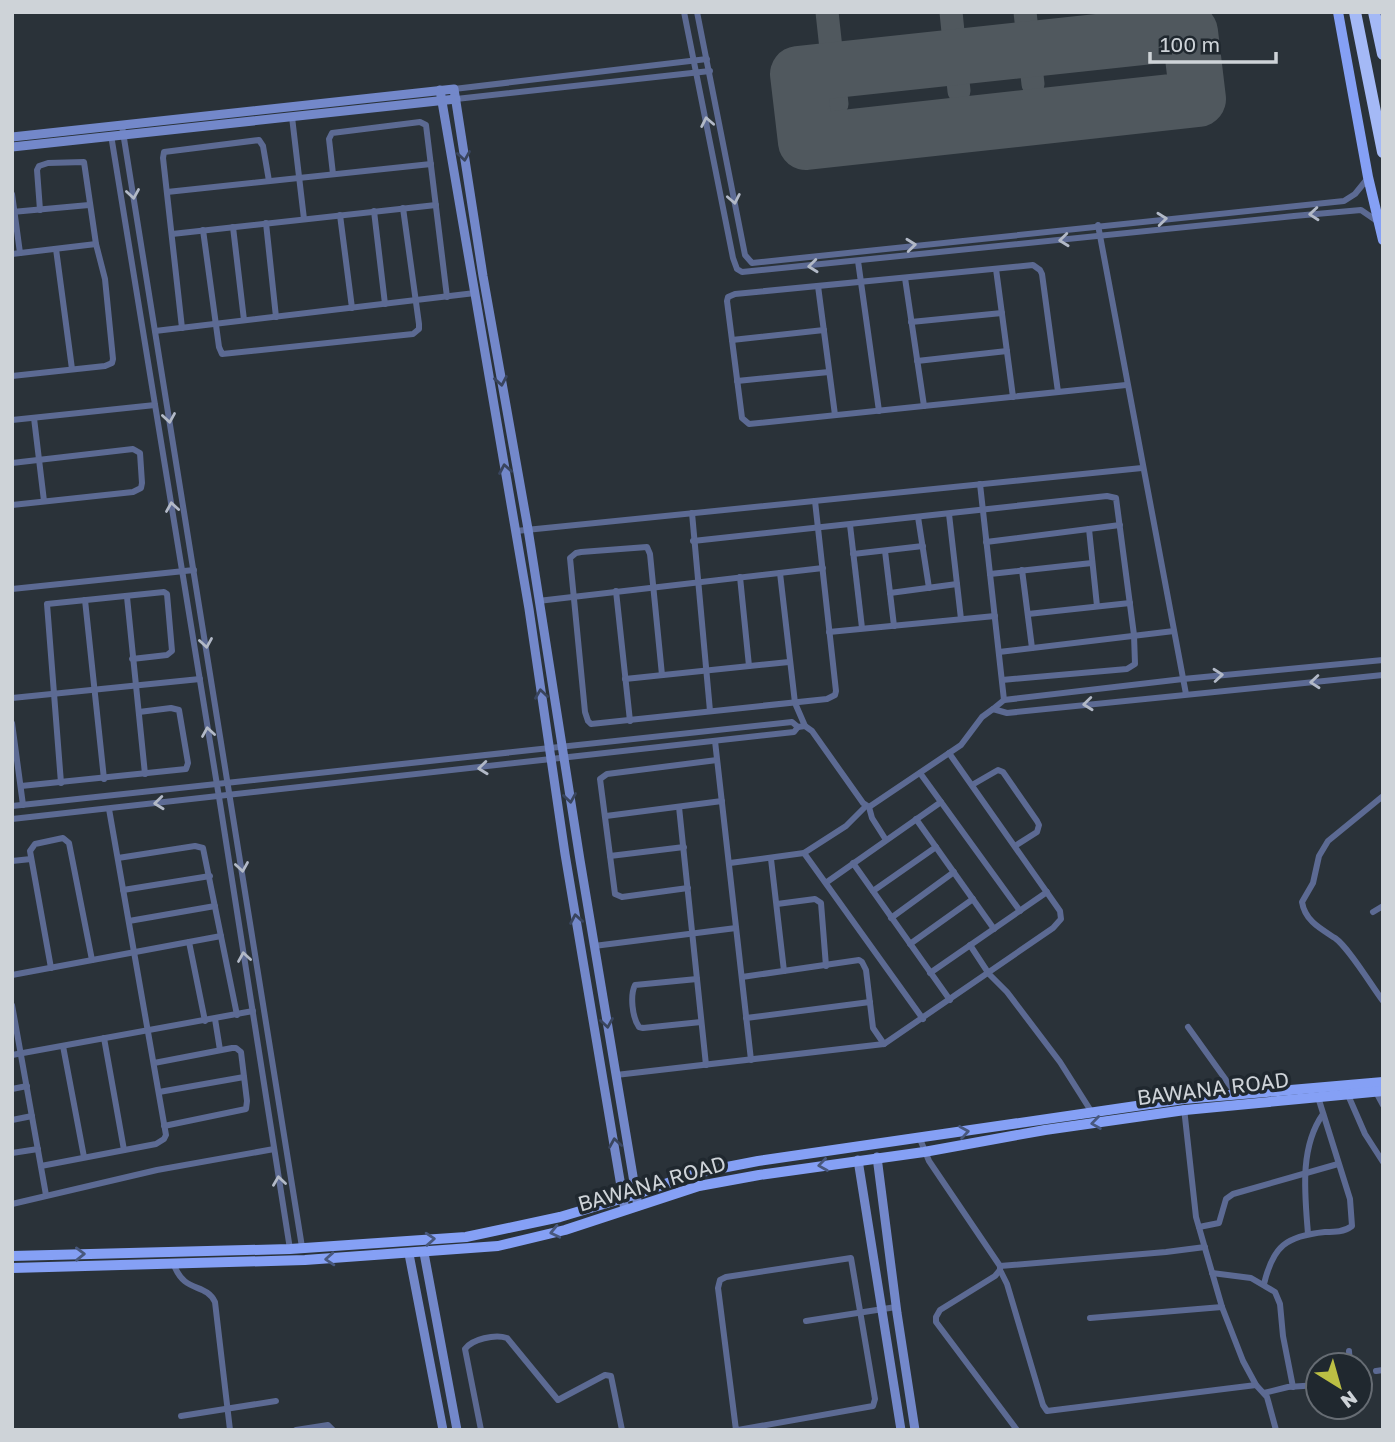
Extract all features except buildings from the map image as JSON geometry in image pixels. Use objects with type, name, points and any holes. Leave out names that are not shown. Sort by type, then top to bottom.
[{"type":"highway","points":[[1355,12],[1383,152]]},
{"type":"highway","points":[[1374,12],[1383,54]]},
{"type":"main road","points":[[1338,12],[1368,177],[1383,240]]},
{"type":"main road","name":"BAWANA ROAD","points":[[12,1256],[290,1249],[478,1235],[705,1185],[924,1152],[1236,1094],[1383,1082]]},
{"type":"main road","name":"BAWANA ROAD","points":[[638,1200],[707,1170],[1091,1111],[1379,1092]]},
{"type":"main road","name":"BAWANA ROAD","points":[[12,1268],[305,1260],[502,1245],[565,1230],[624,1204]]},
{"type":"street","points":[[684,12],[737,269],[748,273],[1361,210],[1379,222]]},
{"type":"street","points":[[697,12],[745,255],[752,263],[1344,201],[1355,194],[1368,177]]},
{"type":"street","points":[[12,147],[123,130],[707,59]]},
{"type":"street","points":[[123,130],[292,117],[710,71]]},
{"type":"street","points":[[454,89],[483,276],[528,529],[615,1075],[638,1200]]},
{"type":"street","points":[[440,90],[516,531],[624,1204]]},
{"type":"street","points":[[292,117],[304,219]]},
{"type":"street","points":[[333,174],[329,139],[332,133],[421,122],[426,125],[447,297]]},
{"type":"street","points":[[123,130],[302,1247]]},
{"type":"street","points":[[12,137],[110,132]]},
{"type":"street","points":[[110,132],[290,1249]]},
{"type":"street","points":[[182,328],[164,152],[259,140],[263,146],[269,181]]},
{"type":"street","points":[[12,376],[109,365],[113,359],[105,279],[89,205],[84,162],[43,163],[37,170],[40,210]]},
{"type":"street","points":[[167,192],[430,164]]},
{"type":"street","points":[[12,194],[16,253],[96,244]]},
{"type":"street","points":[[13,212],[89,205]]},
{"type":"street","points":[[172,234],[436,205]]},
{"type":"street","points":[[204,230],[220,351],[225,354],[413,334],[419,329],[403,208]]},
{"type":"street","points":[[374,211],[385,304]]},
{"type":"street","points":[[340,215],[352,308]]},
{"type":"street","points":[[266,223],[276,317]]},
{"type":"street","points":[[1097,225],[1186,694]]},
{"type":"street","points":[[233,227],[244,320]]},
{"type":"street","points":[[56,249],[72,369]]},
{"type":"street","points":[[858,261],[879,411]]},
{"type":"street","points":[[1058,392],[1040,270],[1033,265],[731,295],[727,301],[742,418],[746,423],[879,411],[1126,385]]},
{"type":"street","points":[[996,269],[1013,397]]},
{"type":"street","points":[[905,278],[924,406]]},
{"type":"street","points":[[818,286],[835,415]]},
{"type":"street","points":[[155,331],[475,293]]},
{"type":"street","points":[[911,322],[1002,313]]},
{"type":"street","points":[[732,340],[824,330]]},
{"type":"street","points":[[917,361],[1007,351]]},
{"type":"street","points":[[737,381],[829,372]]},
{"type":"street","points":[[12,420],[155,404]]},
{"type":"street","points":[[34,418],[44,501]]},
{"type":"street","points":[[12,463],[133,449],[137,450],[141,457],[142,483],[138,491],[12,505]]},
{"type":"street","points":[[516,531],[1142,468]]},
{"type":"street","points":[[980,484],[1004,700]]},
{"type":"street","points":[[693,541],[1113,496],[1117,502],[1134,635],[1136,660],[1132,667],[1002,680]]},
{"type":"street","points":[[662,675],[654,587],[647,547],[581,552],[570,558],[588,722],[596,725],[827,699],[835,695],[815,501]]},
{"type":"street","points":[[692,513],[710,711]]},
{"type":"street","points":[[949,514],[961,620]]},
{"type":"street","points":[[918,517],[929,588]]},
{"type":"street","points":[[850,525],[862,628]]},
{"type":"street","points":[[986,542],[1120,525]]},
{"type":"street","points":[[1089,529],[1097,606]]},
{"type":"street","points":[[853,554],[923,546]]},
{"type":"street","points":[[885,551],[894,626]]},
{"type":"street","points":[[990,574],[1092,563]]},
{"type":"street","points":[[538,601],[823,568]]},
{"type":"street","points":[[12,589],[194,570]]},
{"type":"street","points":[[1021,570],[1032,648]]},
{"type":"street","points":[[780,573],[789,662],[795,703],[802,727]]},
{"type":"street","points":[[740,577],[749,666]]},
{"type":"street","points":[[890,593],[957,584]]},
{"type":"street","points":[[616,591],[631,720]]},
{"type":"street","points":[[61,783],[47,604],[164,592],[167,594],[173,647],[167,655],[132,659]]},
{"type":"street","points":[[127,597],[145,774]]},
{"type":"street","points":[[85,600],[104,779]]},
{"type":"street","points":[[1027,614],[1130,603]]},
{"type":"street","points":[[829,632],[995,616]]},
{"type":"street","points":[[999,652],[1174,631]]},
{"type":"street","points":[[730,863],[804,853],[846,826],[867,807],[949,753],[967,739],[982,717],[1004,700],[1383,660]]},
{"type":"street","points":[[625,679],[789,662]]},
{"type":"street","points":[[993,709],[1010,712],[1383,675]]},
{"type":"street","points":[[12,698],[200,679]]},
{"type":"street","points":[[21,786],[186,769],[188,763],[179,710],[171,708],[138,712]]},
{"type":"street","points":[[12,806],[792,722],[812,731],[867,807],[886,840]]},
{"type":"street","points":[[12,723],[15,769],[21,786],[23,805]]},
{"type":"street","points":[[12,819],[564,759],[794,732],[802,727]]},
{"type":"street","points":[[715,741],[751,1060]]},
{"type":"street","points":[[615,1075],[884,1044],[1057,925],[1062,915],[949,753]]},
{"type":"street","points":[[688,888],[618,897],[613,890],[600,779],[607,774],[717,760]]},
{"type":"street","points":[[972,785],[991,772],[1003,772],[1037,821],[1039,829],[1015,846]]},
{"type":"street","points":[[920,773],[1020,911]]},
{"type":"street","points":[[1383,796],[1328,841],[1319,856],[1313,883],[1302,902],[1304,911],[1320,930],[1340,943],[1383,1001]]},
{"type":"street","points":[[606,817],[722,801]]},
{"type":"street","points":[[827,882],[941,802]]},
{"type":"street","points":[[679,807],[706,1065]]},
{"type":"street","points":[[41,1166],[161,1142],[166,1135],[109,809]]},
{"type":"street","points":[[916,819],[994,929]]},
{"type":"street","points":[[51,968],[30,851],[35,844],[64,838],[67,840],[92,960]]},
{"type":"street","points":[[118,858],[200,846],[205,852],[237,1015]]},
{"type":"street","points":[[610,856],[684,847]]},
{"type":"street","points":[[873,891],[936,847]]},
{"type":"street","points":[[804,853],[923,1019]]},
{"type":"street","points":[[12,861],[31,859]]},
{"type":"street","points":[[771,859],[784,971]]},
{"type":"street","points":[[853,863],[950,1000]]},
{"type":"street","points":[[891,918],[954,872]]},
{"type":"street","points":[[123,890],[210,876]]},
{"type":"street","points":[[930,973],[1047,892]]},
{"type":"street","points":[[776,904],[815,899],[821,903],[826,965]]},
{"type":"street","points":[[910,944],[973,899]]},
{"type":"street","points":[[129,921],[215,906]]},
{"type":"street","points":[[1373,912],[1383,906]]},
{"type":"street","points":[[594,946],[736,928]]},
{"type":"street","points":[[12,975],[221,936]]},
{"type":"street","points":[[189,942],[205,1021]]},
{"type":"street","points":[[970,945],[989,974],[1007,992],[1054,1054],[1091,1111]]},
{"type":"street","points":[[742,977],[862,962],[866,970],[873,1028],[884,1044]]},
{"type":"street","points":[[696,979],[635,985],[632,992],[635,1020],[639,1027],[643,1028],[701,1022]]},
{"type":"street","points":[[746,1018],[870,1002]]},
{"type":"street","points":[[12,1006],[46,1195]]},
{"type":"street","points":[[12,1055],[253,1011]]},
{"type":"street","points":[[215,1019],[220,1050]]},
{"type":"street","points":[[1188,1027],[1236,1094]]},
{"type":"street","points":[[104,1038],[124,1150]]},
{"type":"street","points":[[63,1046],[84,1157]]},
{"type":"street","points":[[154,1063],[236,1048],[239,1049],[244,1077],[247,1105],[242,1111],[164,1126]]},
{"type":"street","points":[[159,1093],[244,1077]]},
{"type":"street","points":[[12,1088],[27,1086]]},
{"type":"street","points":[[1379,1092],[1383,1105]]},
{"type":"street","points":[[1348,1094],[1365,1134],[1383,1162]]},
{"type":"street","points":[[1264,1284],[1269,1264],[1282,1245],[1291,1239],[1308,1234],[1343,1231],[1352,1226],[1350,1199],[1318,1097]]},
{"type":"street","points":[[1184,1105],[1195,1210],[1212,1273],[1241,1355],[1256,1385],[1264,1393],[1276,1430]]},
{"type":"street","points":[[1308,1234],[1304,1174],[1316,1125],[1322,1114]]},
{"type":"street","points":[[12,1120],[32,1116]]},
{"type":"street","points":[[920,1139],[924,1152],[1000,1268],[1047,1411],[1256,1385]]},
{"type":"street","points":[[12,1153],[38,1149]]},
{"type":"street","points":[[12,1205],[157,1170],[274,1149]]},
{"type":"street","points":[[877,1157],[915,1430]]},
{"type":"street","points":[[858,1160],[901,1430]]},
{"type":"street","points":[[1199,1227],[1219,1223],[1228,1196],[1338,1164]]},
{"type":"street","points":[[1000,1268],[1205,1247]]},
{"type":"street","points":[[424,1253],[457,1430]]},
{"type":"street","points":[[409,1254],[443,1430]]},
{"type":"street","points":[[848,1258],[852,1261],[875,1399],[873,1406],[737,1430],[718,1288],[720,1280],[848,1258]]},
{"type":"street","points":[[174,1265],[180,1278],[208,1293],[215,1302],[230,1430]]},
{"type":"street","points":[[1000,1268],[995,1276],[940,1310],[936,1317],[940,1329],[1017,1430]]},
{"type":"street","points":[[1212,1273],[1251,1278],[1275,1292],[1279,1299],[1293,1387]]},
{"type":"street","points":[[806,1321],[896,1307]]},
{"type":"street","points":[[1090,1318],[1222,1307]]},
{"type":"street","points":[[481,1430],[465,1349],[470,1343],[502,1336],[558,1400],[605,1375],[611,1376],[622,1430]]},
{"type":"street","points":[[1264,1393],[1304,1386]]},
{"type":"street","points":[[181,1416],[276,1401]]},
{"type":"street","points":[[298,1430],[328,1425],[334,1430]]},
{"type":"taxiway","points":[[827,12],[837,104]]},
{"type":"taxiway","points":[[951,12],[959,91]]},
{"type":"taxiway","points":[[1025,12],[1033,84]]},
{"type":"runway","points":[[1190,32],[1198,99],[806,142],[798,74],[1190,32]]}]
